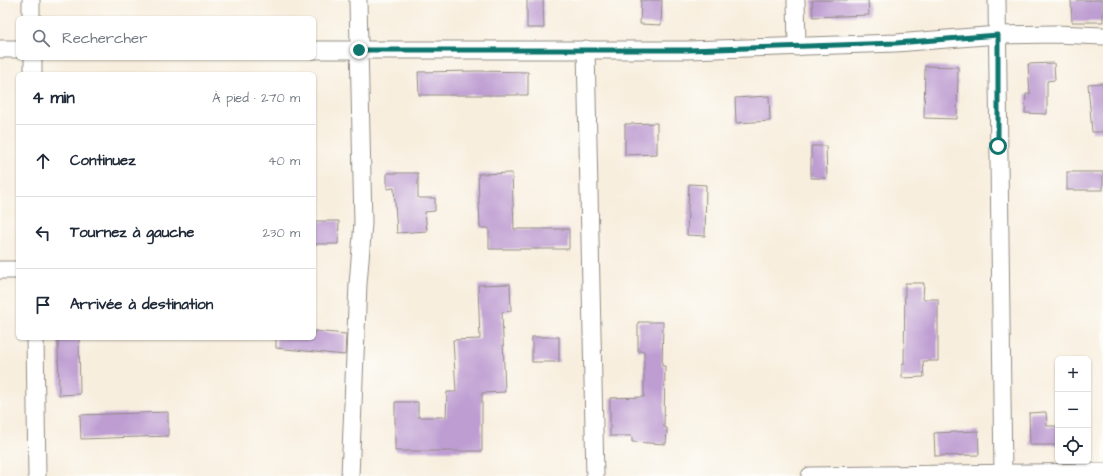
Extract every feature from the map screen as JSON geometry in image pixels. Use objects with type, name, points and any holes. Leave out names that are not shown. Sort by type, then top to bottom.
[{"type":"street","points":[[31,0],[32,16]]},
{"type":"street","points":[[350,476],[358,284],[363,223],[358,0]]},
{"type":"street","points":[[796,0],[797,47]]},
{"type":"street","points":[[997,0],[1003,474]]},
{"type":"street","points":[[316,50],[586,48],[688,50],[896,43],[998,35],[1055,34],[1103,36]]},
{"type":"street","points":[[586,48],[595,476]]},
{"type":"street","points":[[0,49],[16,49]]},
{"type":"street","points":[[33,60],[33,72]]},
{"type":"street","points":[[0,270],[16,270]]},
{"type":"street","points":[[35,340],[37,476]]},
{"type":"street","points":[[810,476],[1103,472]]},
{"type":"building","points":[[527,0],[543,0],[544,28],[527,28]]},
{"type":"building","points":[[641,0],[662,0],[661,25],[640,24]]},
{"type":"building","points":[[812,0],[868,0],[869,15],[813,17]]},
{"type":"building","points":[[1071,0],[1103,0],[1103,22],[1072,22]]},
{"type":"building","points":[[1054,63],[1055,80],[1047,81],[1047,114],[1025,113],[1026,94],[1030,94],[1028,64]]},
{"type":"building","points":[[925,66],[958,67],[957,119],[924,118]]},
{"type":"building","points":[[418,72],[528,72],[528,95],[419,95]]},
{"type":"building","points":[[1103,83],[1103,132],[1092,132],[1088,84]]},
{"type":"building","points":[[769,96],[770,121],[736,123],[735,98]]},
{"type":"building","points":[[657,123],[657,154],[625,155],[625,124]]},
{"type":"building","points":[[811,146],[826,146],[827,178],[811,178]]},
{"type":"building","points":[[1067,172],[1103,172],[1103,190],[1067,190]]},
{"type":"building","points":[[387,173],[418,173],[418,198],[435,198],[435,211],[425,212],[427,231],[397,233],[394,188],[387,189]]},
{"type":"building","points":[[512,173],[514,229],[569,229],[569,249],[489,249],[489,228],[480,228],[478,174]]},
{"type":"building","points":[[689,184],[706,185],[705,236],[687,235]]},
{"type":"building","points":[[316,221],[339,221],[338,244],[316,244]]},
{"type":"building","points":[[905,283],[924,283],[923,299],[938,299],[938,361],[923,361],[924,377],[902,378],[902,364],[904,364]]},
{"type":"building","points":[[510,284],[511,311],[502,312],[505,392],[482,393],[482,451],[395,451],[395,402],[418,402],[418,417],[446,417],[447,392],[456,392],[453,340],[480,339],[478,285]]},
{"type":"building","points":[[638,322],[663,322],[662,366],[665,366],[664,427],[667,428],[666,444],[632,442],[632,436],[610,436],[610,398],[644,397],[644,351],[638,351]]},
{"type":"building","points":[[316,331],[346,334],[345,355],[276,348],[276,340],[316,340]]},
{"type":"building","points":[[532,337],[559,337],[559,362],[532,362]]},
{"type":"building","points":[[58,340],[79,340],[80,394],[59,395]]},
{"type":"building","points":[[168,412],[168,436],[81,439],[80,415]]},
{"type":"building","points":[[1046,412],[1047,426],[1055,426],[1055,445],[1030,445],[1029,413]]},
{"type":"building","points":[[978,431],[979,455],[935,456],[934,433]]},
{"type":"route","points":[[359,50],[586,48],[688,50],[896,43],[998,35],[998,146]]}]
